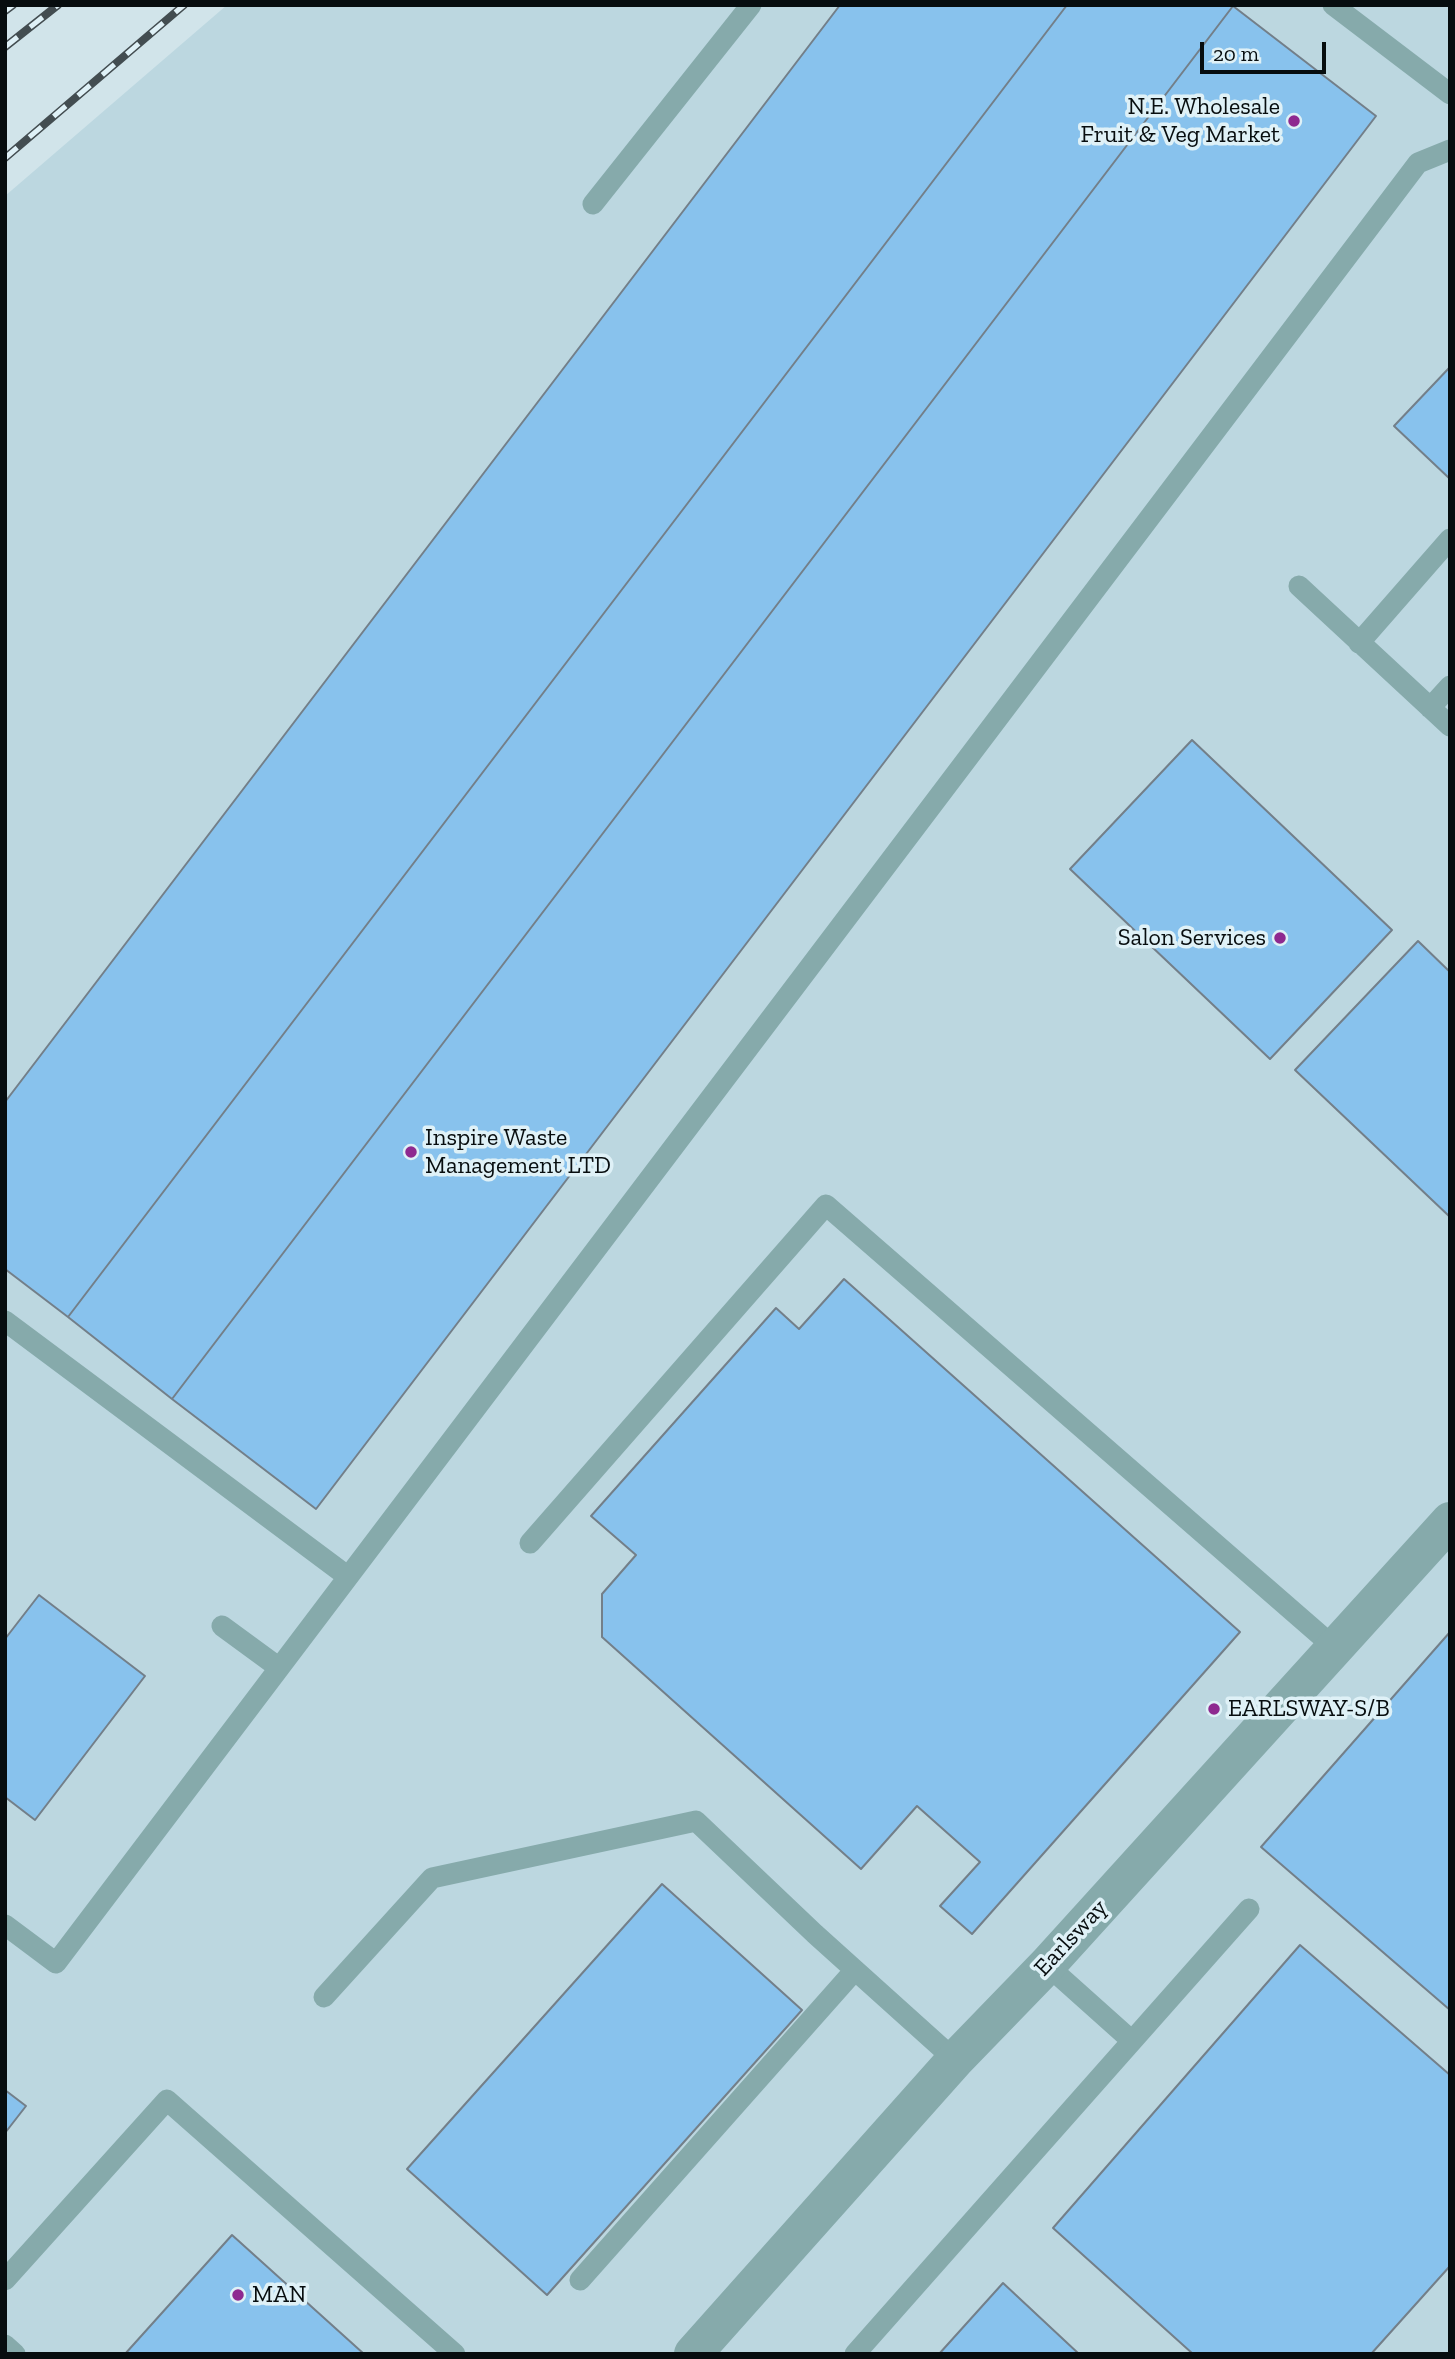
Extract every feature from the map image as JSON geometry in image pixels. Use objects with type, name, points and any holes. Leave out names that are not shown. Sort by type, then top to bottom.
[{"type":"street","name":"Earlsway","points":[[701,2351],[955,2060],[1047,1965],[1450,1521]]},
{"type":"lane","points":[[593,204],[751,5]]},
{"type":"lane","points":[[1333,5],[1450,93]]},
{"type":"lane","points":[[5,1925],[55,1963],[1418,163],[1450,150]]},
{"type":"lane","points":[[1359,643],[1450,539]]},
{"type":"lane","points":[[1299,586],[1450,726]]},
{"type":"lane","points":[[1430,708],[1450,686]]},
{"type":"lane","points":[[530,1543],[826,1205],[1335,1648]]},
{"type":"lane","points":[[5,1321],[347,1576]]},
{"type":"lane","points":[[222,1626],[278,1667]]},
{"type":"lane","points":[[324,1997],[432,1878],[696,1821],[955,2060]]},
{"type":"lane","points":[[855,2354],[1249,1909]]},
{"type":"lane","points":[[1047,1965],[1132,2040]]},
{"type":"lane","points":[[580,2280],[855,1970]]},
{"type":"lane","points":[[5,2280],[167,2100],[455,2354]]},
{"type":"lane","points":[[5,2345],[15,2354]]},
{"type":"shaded area","points":[[227,5],[1450,5],[1450,2354],[5,2354],[5,196]]},
{"type":"building","points":[[840,5],[1067,5],[68,1317],[5,1269],[5,1102]]},
{"type":"building","points":[[1067,5],[1233,6],[172,1399],[68,1317]]},
{"type":"building","points":[[1233,6],[1376,116],[316,1509],[172,1399]]},
{"type":"building","points":[[1450,367],[1450,479],[1394,426]]},
{"type":"building","points":[[1192,740],[1392,930],[1270,1059],[1070,869]]},
{"type":"building","points":[[1418,941],[1450,972],[1450,1217],[1295,1070]]},
{"type":"building","points":[[844,1279],[1240,1632],[972,1934],[940,1906],[980,1862],[917,1806],[861,1869],[602,1637],[602,1594],[636,1555],[591,1516],[776,1308],[799,1329]]},
{"type":"building","points":[[39,1595],[145,1676],[35,1820],[5,1797],[5,1639]]},
{"type":"building","points":[[1450,1632],[1450,2010],[1261,1847]]},
{"type":"building","points":[[662,1884],[802,2010],[547,2295],[407,2169]]},
{"type":"building","points":[[1300,1945],[1450,2075],[1450,2266],[1371,2354],[1193,2354],[1053,2228]]},
{"type":"building","points":[[5,2090],[26,2106],[5,2133]]},
{"type":"building","name":"MAN","points":[[232,2235],[364,2354],[125,2354]]},
{"type":"building","points":[[1003,2283],[1079,2354],[939,2354]]},
{"type":"railway","points":[[5,11],[13,5]]},
{"type":"railway","points":[[5,47],[58,5]]},
{"type":"railway","points":[[5,158],[184,5]]},
{"type":"place","name":"N.E. Wholesale Fruit & Veg Market","points":[[1294,121]]},
{"type":"place","name":"Salon Services","points":[[1280,938]]},
{"type":"place","name":"Inspire Waste Management LTD","points":[[411,1152]]},
{"type":"place","name":"EARLSWAY-S/B","points":[[1214,1709]]},
{"type":"place","name":"MAN","points":[[238,2295]]}]
